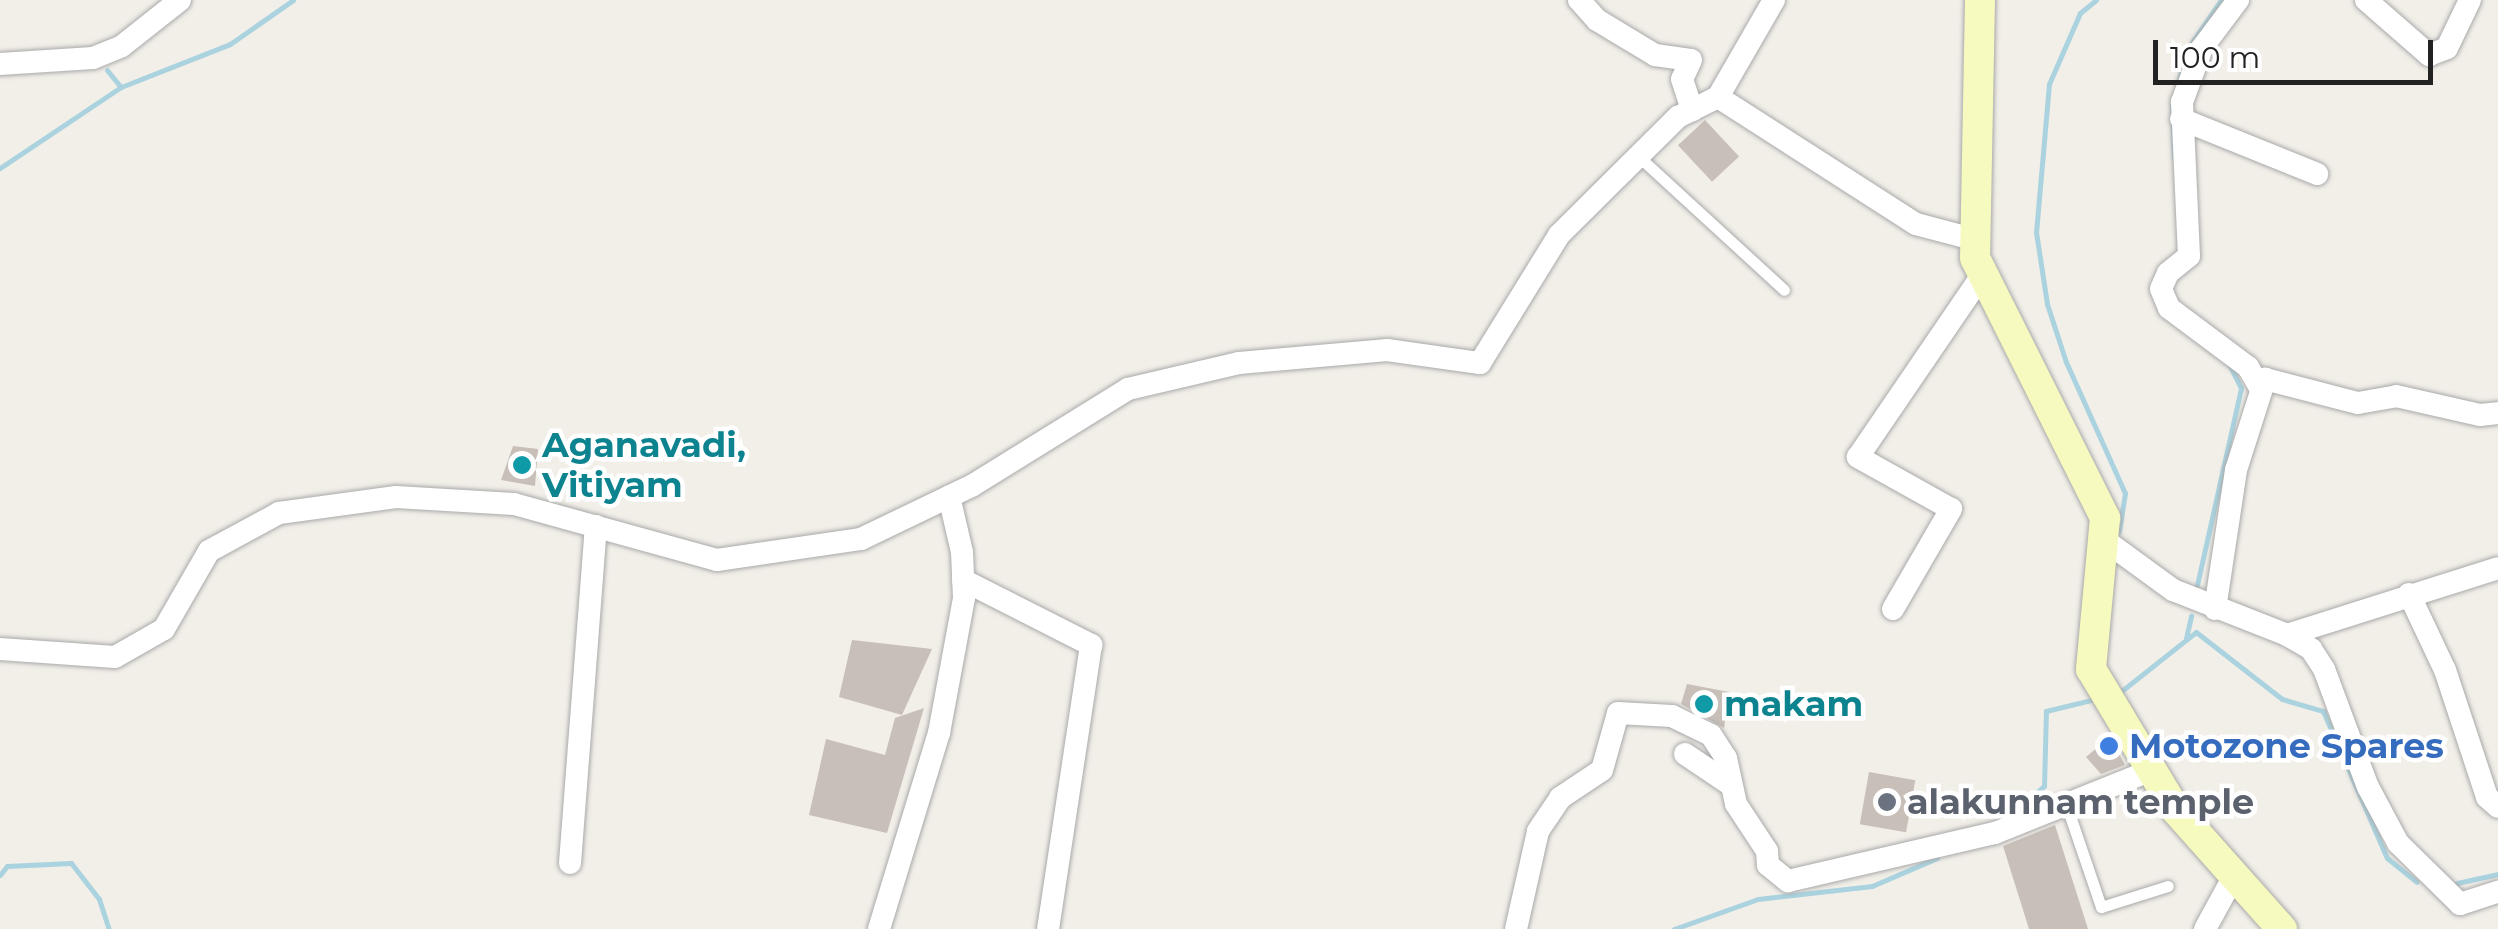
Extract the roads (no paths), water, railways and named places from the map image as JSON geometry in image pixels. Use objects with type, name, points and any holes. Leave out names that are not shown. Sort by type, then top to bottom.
[{"type":"main road","points":[[1980,0],[1976,240],[1983,274],[2105,518],[2091,669],[2143,774],[2282,929]]},
{"type":"street","points":[[0,64],[93,58],[122,46],[180,0]]},
{"type":"street","points":[[1579,0],[1597,20],[1655,55],[1691,60],[1682,80],[1692,110]]},
{"type":"street","points":[[0,648],[115,658],[164,629],[209,552],[280,513],[396,497],[514,504],[717,560],[862,539],[949,496],[1128,388],[1239,363],[1387,350],[1480,364],[1559,235],[1638,156],[1692,110],[1718,97],[1774,0]]},
{"type":"street","points":[[2238,0],[2202,48],[2180,119],[2189,256],[2168,273],[2161,289],[2169,308],[2248,366],[2260,388]]},
{"type":"street","points":[[2366,0],[2429,54],[2447,48],[2470,0]]},
{"type":"street","points":[[1718,97],[1916,224],[1976,240]]},
{"type":"street","points":[[2180,119],[2317,174]]},
{"type":"street","points":[[1893,609],[1951,509],[1858,457],[1983,274]]},
{"type":"street","points":[[2214,609],[2236,470],[2265,379],[2358,403],[2396,396],[2480,415],[2498,413]]},
{"type":"street","points":[[879,929],[934,750],[963,589],[949,496]]},
{"type":"street","points":[[570,862],[596,526]]},
{"type":"street","points":[[2103,538],[2173,590],[2287,635],[2311,649],[2324,669],[2368,787],[2398,844],[2460,904],[2498,892]]},
{"type":"street","points":[[2287,635],[2498,568]]},
{"type":"street","points":[[963,589],[1091,645],[1048,929]]},
{"type":"street","points":[[2409,594],[2445,670],[2487,797],[2498,807]]},
{"type":"street","points":[[1516,929],[1538,831],[1560,798],[1602,770],[1618,713],[1672,716],[1710,735],[1726,758],[1728,783],[1767,851],[1768,866],[1788,881],[1856,870],[1994,831],[2143,774]]},
{"type":"street","points":[[1685,754],[1728,783]]},
{"type":"street","points":[[2205,929],[2234,876]]},
{"type":"lane","points":[[1638,156],[1784,290]]},
{"type":"lane","points":[[2066,804],[2101,907],[2168,886]]},
{"type":"waterway","points":[[0,168],[121,87],[230,44],[293,0]]},
{"type":"waterway","points":[[2096,0],[2080,13],[2049,84],[2036,232],[2047,304],[2066,362],[2125,493],[2119,532]]},
{"type":"waterway","points":[[2179,80],[2186,51],[2221,0]]},
{"type":"waterway","points":[[107,70],[121,87]]},
{"type":"waterway","points":[[2172,105],[2174,158]]},
{"type":"waterway","points":[[2197,585],[2241,388],[2230,366]]},
{"type":"waterway","points":[[2186,638],[2191,616]]},
{"type":"waterway","points":[[2119,693],[2196,632],[2282,699],[2323,711],[2387,858],[2417,882]]},
{"type":"waterway","points":[[2007,818],[2044,786],[2046,711],[2091,700]]},
{"type":"waterway","points":[[1674,929],[1758,899],[1872,886],[1937,858]]},
{"type":"waterway","points":[[0,875],[7,866],[71,863],[99,899],[109,929]]},
{"type":"waterway","points":[[2457,883],[2498,874]]},
{"type":"place","name":"Aganavadi, Vitiyam","points":[[522,465]]},
{"type":"place","name":"makam","points":[[1704,704]]},
{"type":"place","name":"Motozone Spares","points":[[2109,746]]},
{"type":"place","name":"alakunnam temple","points":[[1887,802]]}]
